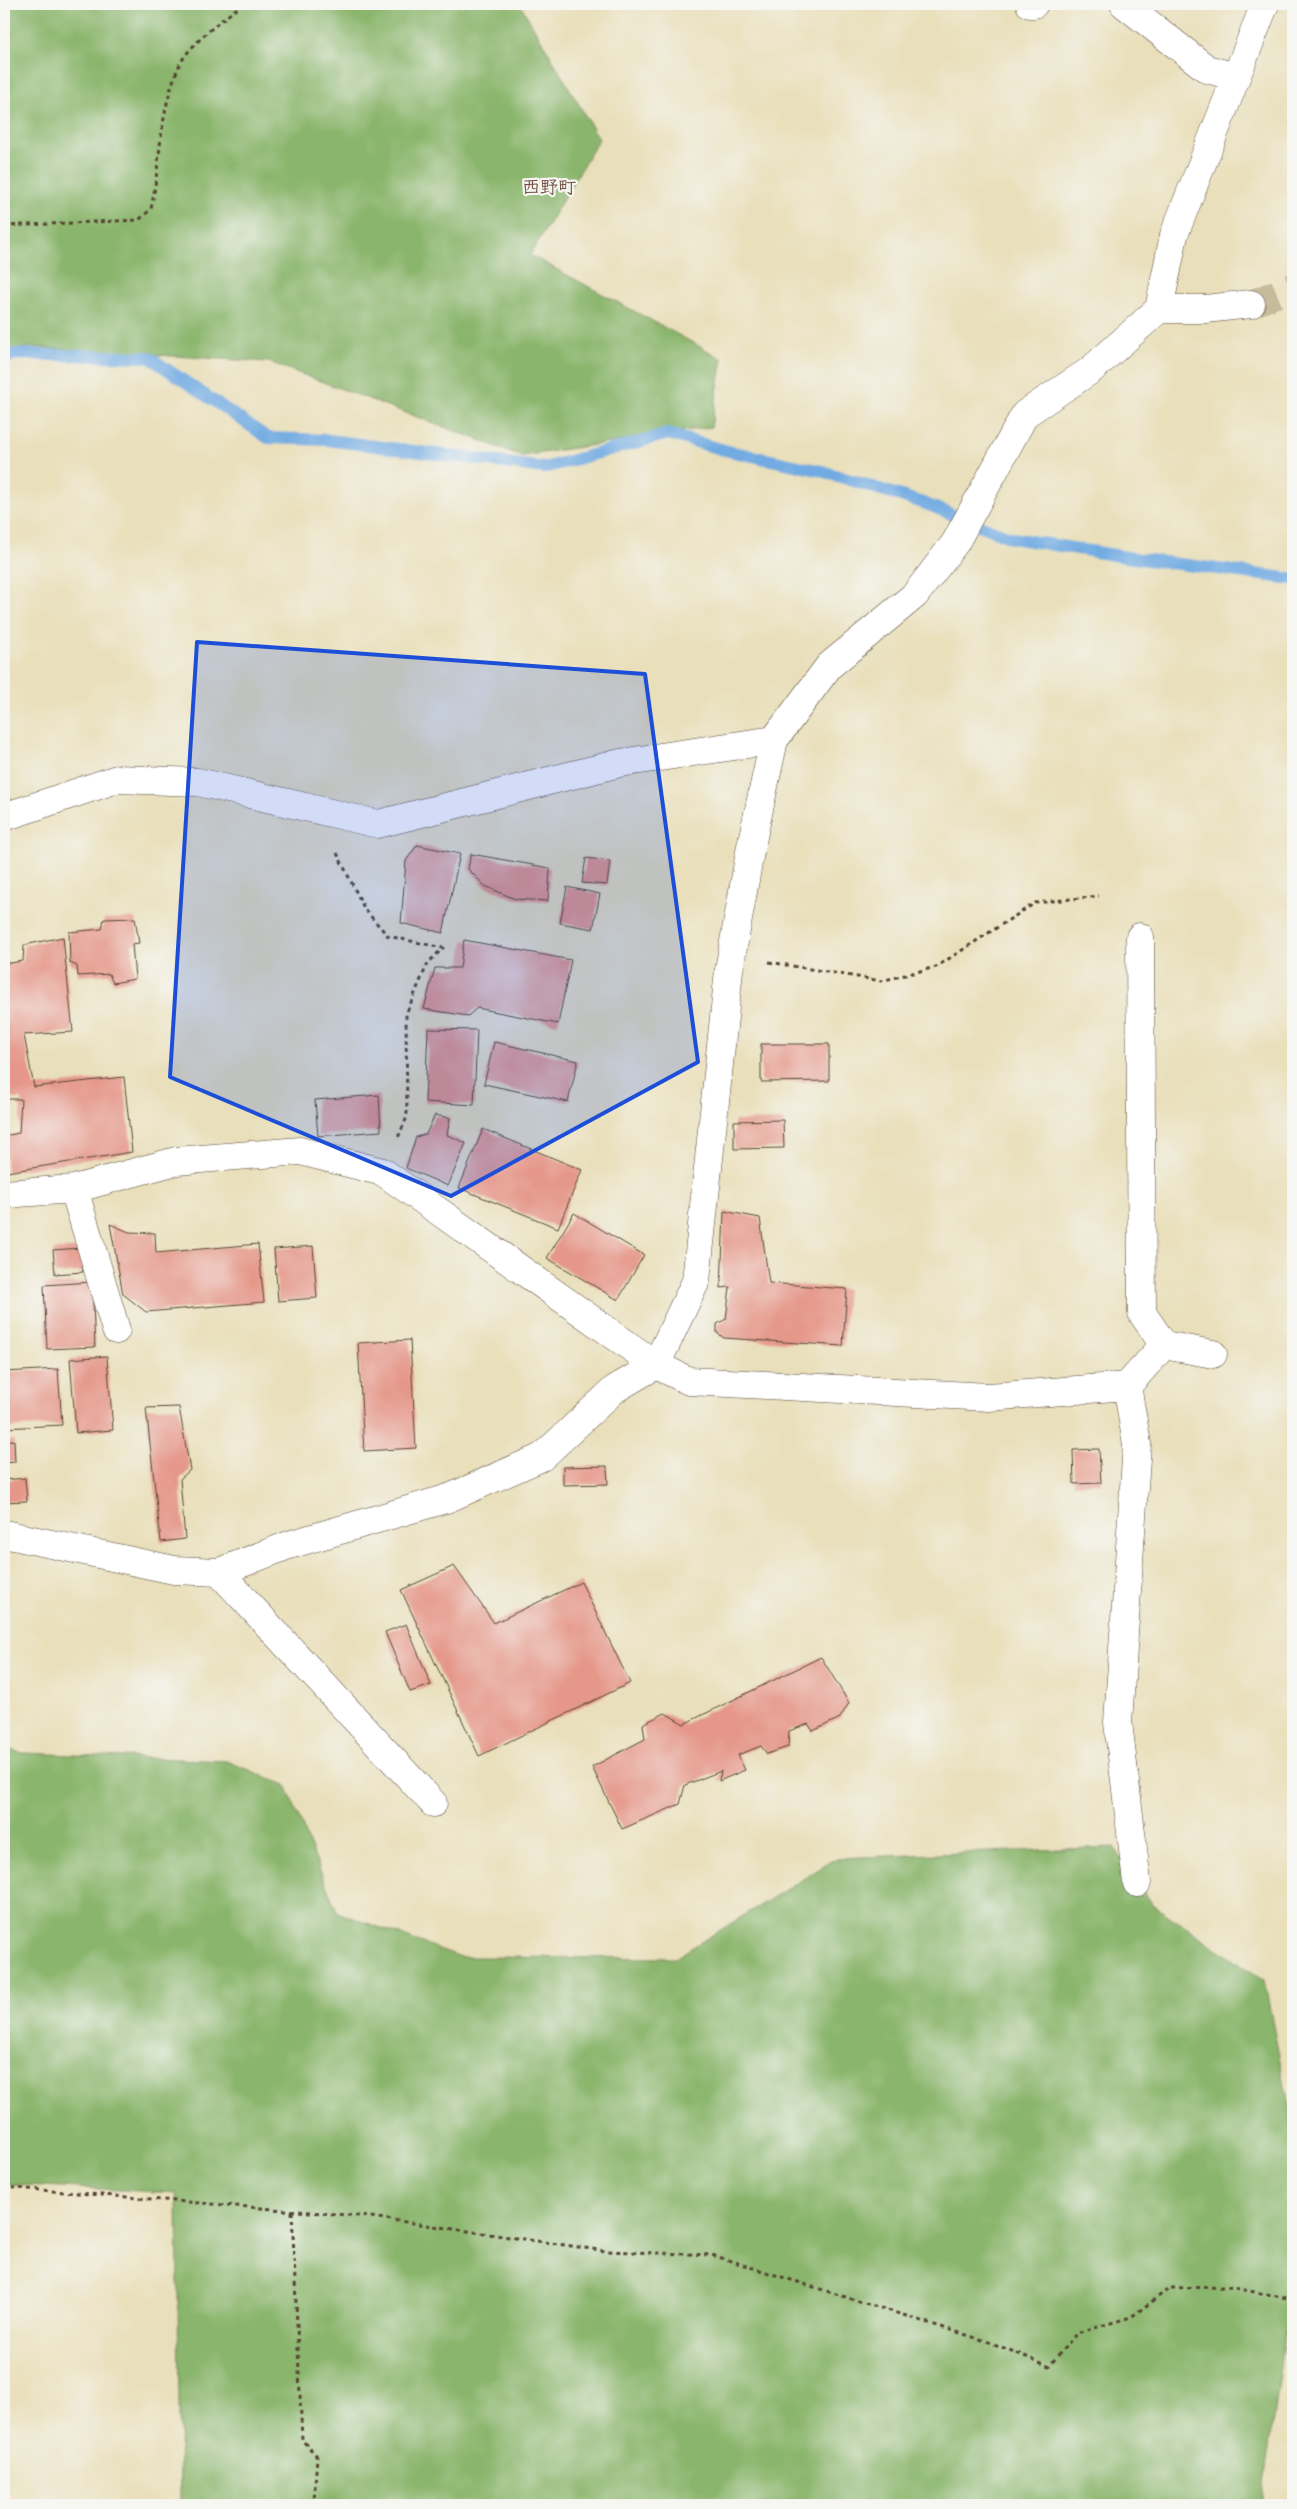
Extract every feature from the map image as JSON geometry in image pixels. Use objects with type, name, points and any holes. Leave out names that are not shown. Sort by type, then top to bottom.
[{"type":"street","points":[[1124,4],[1207,69],[1236,78]]},
{"type":"street","points":[[4,1534],[174,1570],[220,1572],[289,1545],[449,1498],[542,1457],[615,1389],[656,1364],[696,1281],[729,970],[751,846],[774,740],[829,666],[915,595],[944,558],[955,543],[1025,414],[1091,370],[1159,309],[1174,235],[1265,4]]},
{"type":"street","points":[[1159,309],[1205,309],[1252,304]]},
{"type":"street","points":[[4,817],[117,779],[198,782],[378,824],[620,763],[774,740]]},
{"type":"street","points":[[1140,937],[1142,1313],[1164,1345],[1213,1354]]},
{"type":"street","points":[[4,1194],[74,1189],[176,1162],[300,1151],[382,1172],[656,1364],[689,1381],[989,1397],[1127,1386],[1164,1345]]},
{"type":"street","points":[[74,1189],[116,1330]]},
{"type":"street","points":[[1127,1386],[1137,1444],[1118,1722],[1138,1882]]},
{"type":"street","points":[[220,1572],[433,1803]]},
{"type":"path","points":[[4,226],[139,220],[151,209],[164,113],[181,64],[215,24],[243,4]]},
{"type":"path","points":[[336,850],[365,910],[388,936],[443,948],[428,963],[406,1014],[407,1117],[382,1172]]},
{"type":"path","points":[[729,970],[770,962],[881,980],[936,967],[1035,903],[1099,896]]},
{"type":"path","points":[[4,2187],[371,2217],[606,2251],[712,2255],[992,2343],[1049,2366],[1077,2333],[1131,2317],[1170,2288],[1228,2287],[1293,2299]]},
{"type":"path","points":[[292,2211],[302,2440],[317,2456],[314,2501],[317,2505]]},
{"type":"highlighted area","points":[[197,642],[645,674],[698,1062],[451,1196],[170,1077]]},
{"type":"green space","points":[[4,4],[520,4],[599,139],[530,255],[723,359],[711,427],[522,456],[269,362],[29,347],[4,354]]},
{"type":"green space","points":[[4,1748],[22,1753],[227,1761],[286,1785],[337,1912],[461,1957],[675,1958],[837,1858],[1114,1847],[1153,1905],[1264,1980],[1289,2106],[1293,2170],[1293,2273],[1261,2505],[180,2505],[177,2193],[4,2184]]},
{"type":"building","points":[[417,845],[460,854],[443,933],[401,923],[406,861]]},
{"type":"building","points":[[471,854],[550,868],[548,901],[515,899],[485,886],[468,869]]},
{"type":"building","points":[[586,858],[610,861],[607,885],[582,883]]},
{"type":"building","points":[[567,887],[600,894],[593,929],[560,923]]},
{"type":"building","points":[[135,918],[139,943],[132,944],[135,979],[113,983],[109,974],[78,976],[77,966],[70,963],[69,932],[102,929],[104,919]]},
{"type":"building","points":[[63,937],[73,1032],[24,1035],[34,1087],[124,1077],[132,1152],[7,1172],[4,1136],[19,1133],[21,1099],[4,1099],[4,964],[23,961],[24,945]]},
{"type":"building","points":[[464,940],[571,960],[558,1024],[477,1008],[468,1016],[424,1009],[435,968],[460,968]]},
{"type":"building","points":[[428,1029],[477,1030],[474,1105],[425,1102]]},
{"type":"building","points":[[494,1042],[578,1061],[568,1102],[484,1084]]},
{"type":"building","points":[[761,1044],[829,1044],[829,1081],[761,1082]]},
{"type":"building","points":[[379,1095],[381,1131],[318,1136],[315,1100]]},
{"type":"building","points":[[435,1115],[450,1118],[447,1135],[466,1143],[448,1186],[406,1168],[416,1137],[426,1134]]},
{"type":"building","points":[[783,1120],[784,1148],[734,1149],[734,1121]]},
{"type":"building","points":[[483,1129],[582,1170],[558,1228],[459,1188]]},
{"type":"building","points":[[724,1211],[760,1218],[769,1283],[847,1289],[843,1346],[724,1338],[717,1333],[717,1324],[726,1319],[730,1287],[721,1288]]},
{"type":"building","points":[[574,1213],[644,1255],[618,1300],[547,1258]]},
{"type":"building","points":[[110,1224],[129,1232],[155,1233],[156,1253],[258,1244],[264,1302],[146,1312],[123,1294]]},
{"type":"building","points":[[313,1246],[317,1298],[278,1301],[274,1249]]},
{"type":"building","points":[[81,1248],[83,1272],[55,1274],[53,1250]]},
{"type":"building","points":[[92,1282],[95,1347],[47,1349],[44,1285]]},
{"type":"building","points":[[410,1340],[416,1448],[364,1451],[358,1343]]},
{"type":"building","points":[[107,1356],[113,1430],[76,1433],[70,1359]]},
{"type":"building","points":[[58,1369],[62,1425],[4,1428],[4,1372]]},
{"type":"building","points":[[179,1407],[190,1470],[180,1479],[185,1539],[161,1542],[146,1408]]},
{"type":"building","points":[[14,1440],[15,1462],[4,1463],[4,1441]]},
{"type":"building","points":[[1099,1449],[1101,1483],[1074,1484],[1073,1450]]},
{"type":"building","points":[[607,1466],[608,1484],[563,1485],[563,1467]]},
{"type":"building","points":[[25,1478],[27,1501],[4,1502],[4,1480]]},
{"type":"building","points":[[454,1566],[494,1623],[581,1582],[630,1683],[479,1756],[401,1590]]},
{"type":"building","points":[[406,1624],[431,1685],[410,1692],[385,1632]]},
{"type":"building","points":[[821,1657],[849,1703],[840,1718],[813,1731],[808,1724],[789,1731],[788,1747],[767,1754],[761,1746],[738,1755],[745,1770],[719,1781],[721,1771],[685,1785],[680,1804],[622,1829],[592,1767],[645,1739],[643,1724],[665,1713],[684,1724]]},
{"type":"waterway","points":[[4,361],[13,354],[149,357],[268,438],[328,440],[544,468],[668,434],[724,450],[822,471],[923,503],[1012,538],[1126,557],[1293,579]]},
{"type":"tunnel","points":[[1251,304],[1293,287]]},
{"type":"district","name":"西野町","points":[[549,187]]}]
